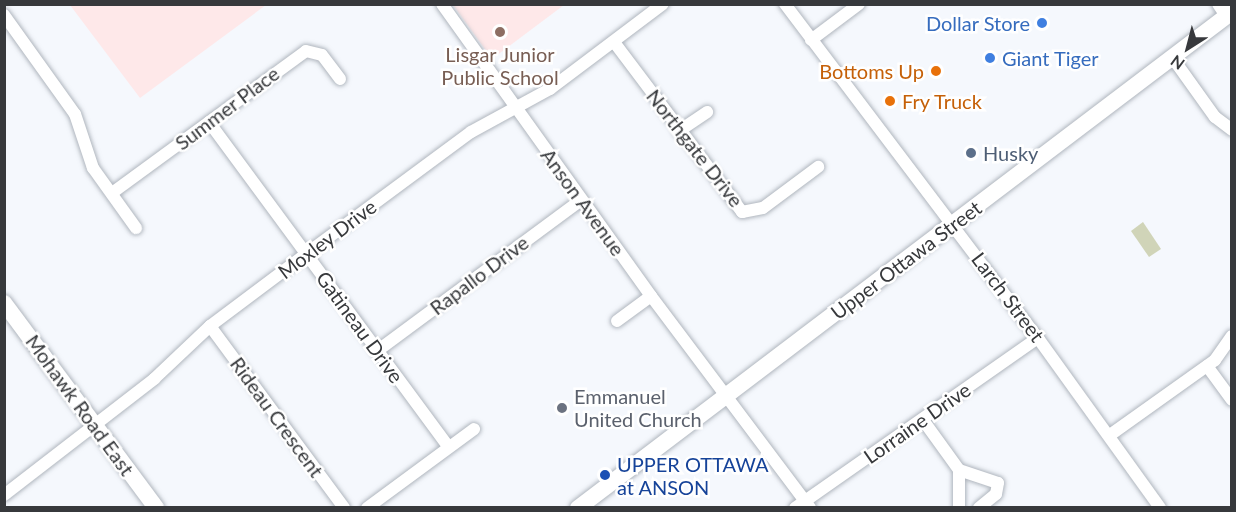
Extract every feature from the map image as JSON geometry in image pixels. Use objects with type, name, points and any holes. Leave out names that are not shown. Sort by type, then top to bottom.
[{"type":"main road","name":"Upper Ottawa Street","points":[[578,507],[726,398],[953,225],[1172,57],[1225,11]]},
{"type":"main road","name":"Mohawk Road East","points":[[4,303],[156,507]]},
{"type":"street","name":"Anson Avenue","points":[[442,4],[581,200],[803,505]]},
{"type":"street","name":"Moxley Drive","points":[[4,495],[154,379],[210,326],[306,254],[471,132],[514,106],[550,89],[663,4]]},
{"type":"street","name":"Larch Street","points":[[785,4],[1038,338],[1160,507]]},
{"type":"street","points":[[811,40],[859,4]]},
{"type":"street","points":[[4,15],[75,114],[93,168],[136,228]]},
{"type":"street","name":"Northgate Drive","points":[[614,42],[742,212],[763,208],[818,166]]},
{"type":"street","name":"Summer Place","points":[[112,193],[306,51],[322,55],[340,79]]},
{"type":"street","points":[[1172,57],[1215,117],[1232,130]]},
{"type":"street","points":[[679,131],[708,112]]},
{"type":"street","name":"Gatineau Drive","points":[[209,122],[447,446]]},
{"type":"street","name":"Rapallo Drive","points":[[377,351],[581,200]]},
{"type":"street","points":[[617,321],[651,296]]},
{"type":"street","name":"Rideau Crescent","points":[[210,326],[344,507]]},
{"type":"street","points":[[1110,435],[1207,366],[1232,336]]},
{"type":"street","name":"Lorraine Drive","points":[[803,505],[1038,338]]},
{"type":"street","points":[[1207,366],[1232,400]]},
{"type":"street","points":[[922,420],[959,470],[998,483],[996,494],[979,507]]},
{"type":"street","points":[[367,507],[447,446],[474,429]]},
{"type":"street","points":[[958,507],[959,470]]},
{"type":"shaded area","points":[[70,5],[266,5],[140,98]]},
{"type":"shaded area","name":"Lisgar Junior Public School","points":[[453,5],[564,5],[492,59]]},
{"type":"green space","points":[[1143,222],[1161,249],[1149,257],[1131,231]]},
{"type":"place","name":"Dollar Store","points":[[1042,23]]},
{"type":"place","name":"Lisgar Junior Public School","points":[[500,32]]},
{"type":"place","name":"Giant Tiger","points":[[990,58]]},
{"type":"place","name":"Bottoms Up","points":[[936,71]]},
{"type":"place","name":"Fry Truck","points":[[890,101]]},
{"type":"place","name":"Husky","points":[[971,153]]},
{"type":"place","name":"Emmanuel United Church","points":[[562,408]]},
{"type":"place","name":"UPPER OTTAWA at ANSON","points":[[605,475]]}]
